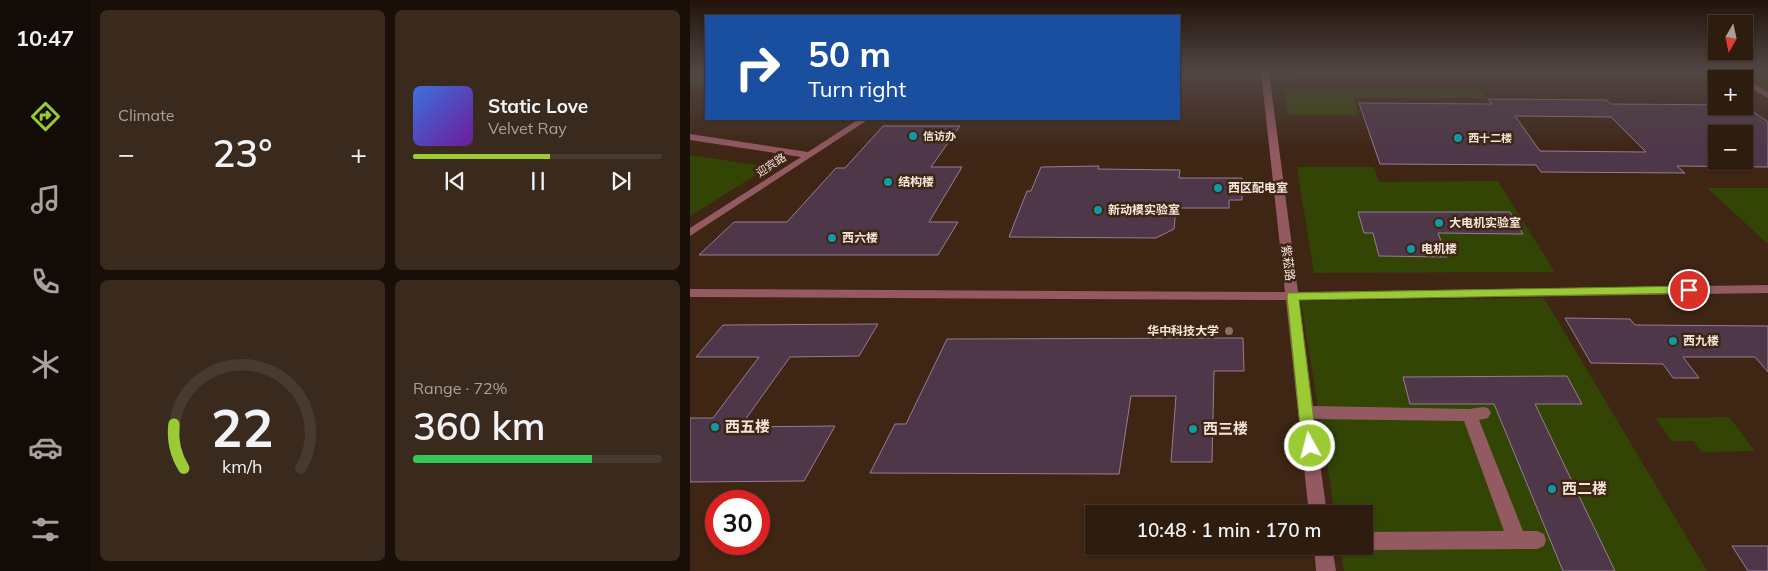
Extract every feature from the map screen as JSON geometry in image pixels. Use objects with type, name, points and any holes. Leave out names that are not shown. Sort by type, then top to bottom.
[{"type":"street","name":"紫菘路","points":[[1268,99],[1317,505]]},
{"type":"street","name":"迎宾路","points":[[690,233],[863,120]]},
{"type":"street","points":[[690,137],[809,155]]},
{"type":"street","points":[[690,293],[1292,296],[1768,289]]},
{"type":"street","points":[[1305,412],[1476,414],[1517,540]]},
{"type":"street","points":[[1373,541],[1537,540]]},
{"type":"street","points":[[1324,555],[1326,571]]},
{"type":"green space","points":[[1285,99],[1354,99],[1358,115],[1288,115]]},
{"type":"green space","points":[[690,155],[769,167],[690,216]]},
{"type":"green space","points":[[1297,167],[1374,167],[1379,182],[1498,181],[1555,272],[1314,273]]},
{"type":"green space","points":[[1707,188],[1768,188],[1768,244]]},
{"type":"green space","points":[[1544,298],[1707,571],[1344,571],[1341,555],[1373,555],[1373,505],[1334,505],[1301,301]]},
{"type":"green space","points":[[1729,417],[1755,451],[1702,452],[1694,441],[1671,441],[1656,418]]},
{"type":"building","name":"西十二楼","points":[[1488,99],[1606,100],[1611,104],[1708,105],[1708,115],[1753,115],[1753,111],[1768,122],[1768,167],[1753,167],[1753,125],[1708,125],[1708,166],[1677,166],[1685,173],[1541,172],[1536,165],[1380,164],[1359,103],[1492,104]],"holes":[[[1515,116],[1611,117],[1646,152],[1540,151]]]},
{"type":"building","points":[[883,126],[960,126],[931,167],[962,167],[929,222],[958,222],[938,255],[699,255],[734,222],[787,222],[836,168],[845,168]]},
{"type":"building","name":"新动模实验室","points":[[1099,166],[1098,169],[1180,170],[1179,178],[1242,178],[1242,200],[1229,200],[1229,208],[1176,208],[1174,229],[1156,238],[1009,237],[1027,191],[1031,191],[1041,167]]},
{"type":"building","name":"大电机实验室","points":[[1358,212],[1510,212],[1523,234],[1438,233],[1447,257],[1379,256],[1373,233],[1364,233]]},
{"type":"building","name":"西九楼","points":[[1565,318],[1630,319],[1635,325],[1768,326],[1768,372],[1755,357],[1683,357],[1699,378],[1673,378],[1663,364],[1591,363]]},
{"type":"building","name":"西五楼","points":[[878,324],[859,356],[790,357],[740,427],[835,426],[804,481],[690,482],[690,418],[713,418],[759,357],[696,357],[723,325]]},
{"type":"building","points":[[1243,338],[1244,371],[1214,371],[1212,462],[1171,462],[1176,396],[1131,396],[1119,474],[870,473],[895,424],[906,424],[947,339]]},
{"type":"building","name":"西二楼","points":[[1567,376],[1582,404],[1535,404],[1615,571],[1563,571],[1494,404],[1410,404],[1403,377]]},
{"type":"building","points":[[1732,546],[1768,546],[1768,571],[1748,571]]},
{"type":"place","name":"信访办","points":[[913,136]]},
{"type":"place","name":"西十二楼","points":[[1458,138]]},
{"type":"place","name":"结构楼","points":[[888,182]]},
{"type":"place","name":"西区配电室","points":[[1218,188]]},
{"type":"place","name":"新动模实验室","points":[[1098,210]]},
{"type":"place","name":"大电机实验室","points":[[1439,223]]},
{"type":"place","name":"西六楼","points":[[832,238]]},
{"type":"place","name":"电机楼","points":[[1411,249]]},
{"type":"place","name":"华中科技大学","points":[[1229,331]]},
{"type":"place","name":"西九楼","points":[[1673,341]]},
{"type":"place","name":"西五楼","points":[[715,427]]},
{"type":"place","name":"西三楼","points":[[1193,429]]},
{"type":"place","name":"西二楼","points":[[1552,489]]},
{"type":"route","points":[[1310,446],[1292,296],[1689,290]]}]
